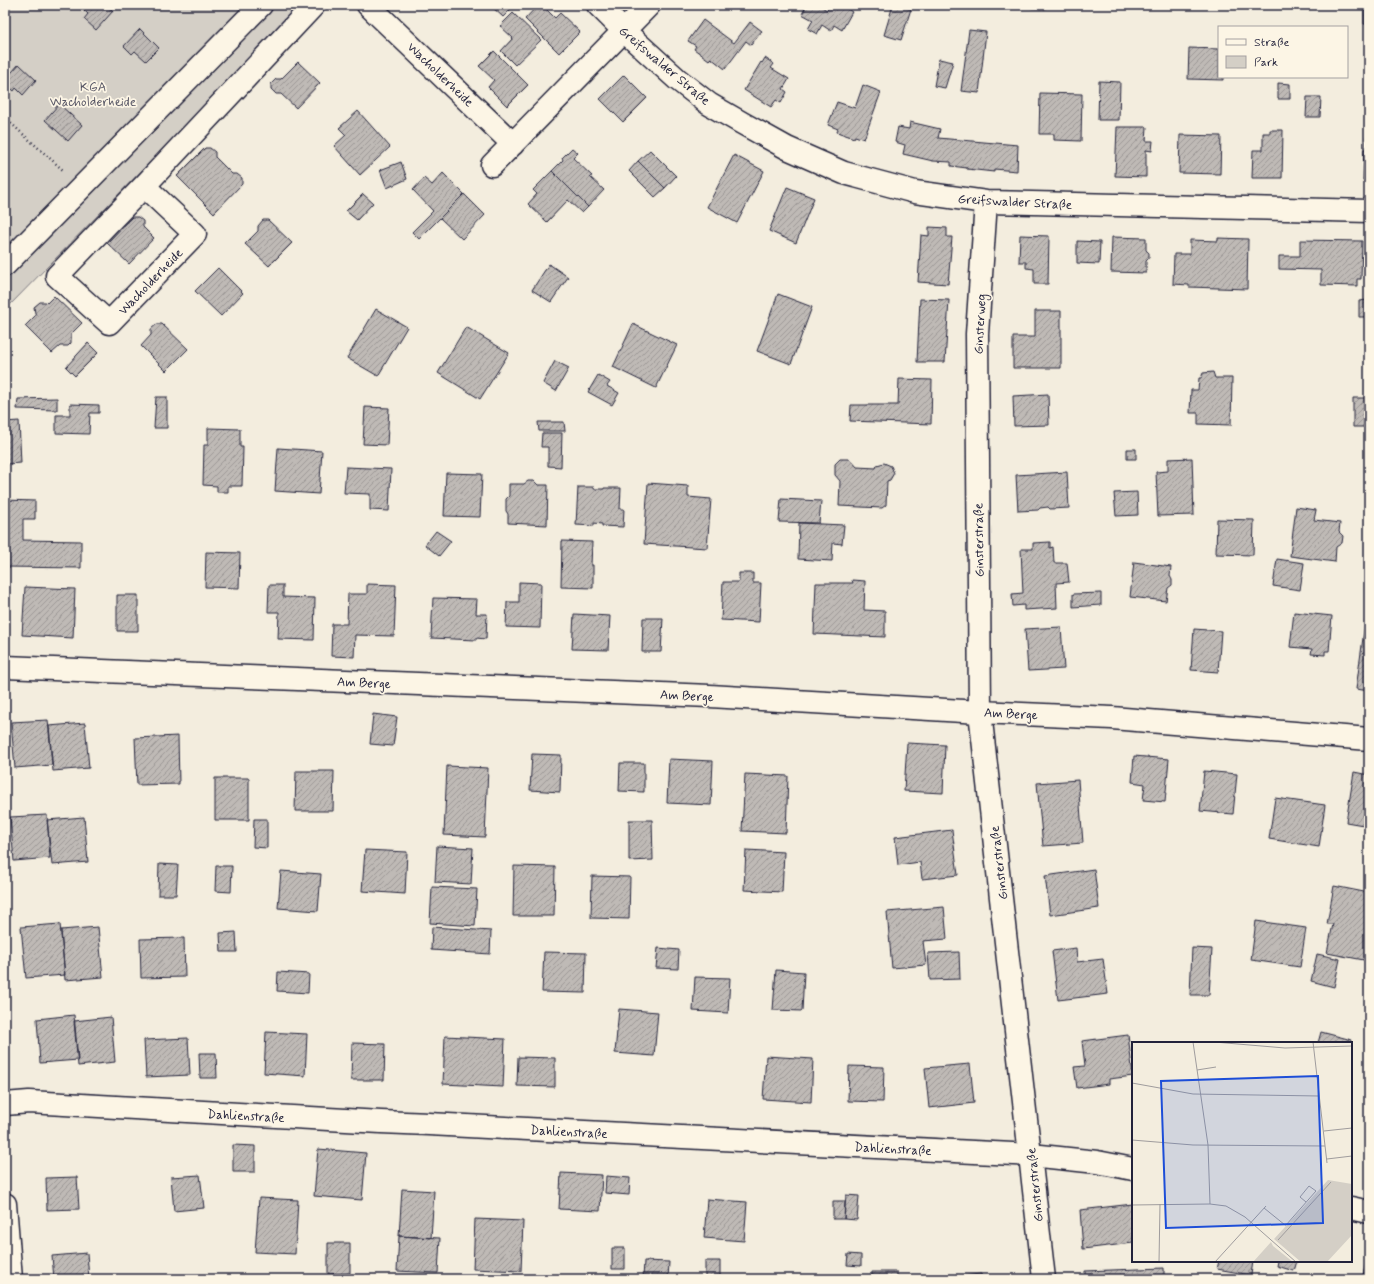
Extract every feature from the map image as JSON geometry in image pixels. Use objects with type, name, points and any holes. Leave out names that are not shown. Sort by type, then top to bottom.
[{"type":"street","points":[[5,265],[261,5]]},
{"type":"street","name":"Wacholderheide","points":[[144,186],[195,234],[109,323],[57,276],[314,5]]},
{"type":"street","name":"Wacholderheide","points":[[368,5],[513,144]]},
{"type":"street","name":"Greifswalder Straße","points":[[598,5],[677,78],[709,104],[787,148],[844,173],[915,192],[986,202],[1369,211]]},
{"type":"street","points":[[492,165],[649,5]]},
{"type":"street","name":"Ginsterweg","points":[[977,446],[977,334],[986,202]]},
{"type":"street","name":"Ginsterstraße","points":[[977,446],[980,712],[1044,1279]]},
{"type":"street","name":"Am Berge","points":[[5,667],[688,695],[1112,718],[1369,739]]},
{"type":"street","name":"Dahlienstraße","points":[[5,1104],[29,1102],[373,1122],[1031,1155],[1097,1162],[1132,1169]]},
{"type":"street","points":[[5,1204],[11,1279]]},
{"type":"street","points":[[1352,1208],[1369,1212]]},
{"type":"path","points":[[5,118],[82,187]]},
{"type":"green space","name":"KGA Wacholderheide","points":[[5,5],[304,5],[5,310]]},
{"type":"building","points":[[84,5],[106,5],[113,11],[96,30],[84,19],[88,14],[82,8]]},
{"type":"building","points":[[515,5],[503,17],[491,6]]},
{"type":"building","points":[[538,5],[542,5],[555,18],[560,13],[580,32],[559,53],[525,19]]},
{"type":"building","points":[[807,5],[818,5],[827,10],[830,5],[842,5],[852,12],[842,30],[834,25],[831,31],[822,25],[817,34],[808,29],[813,20],[802,14]]},
{"type":"building","points":[[893,5],[900,5],[911,9],[901,40],[884,35]]},
{"type":"building","points":[[1031,5],[1046,5],[1045,9],[1031,8]]},
{"type":"building","points":[[1332,5],[1369,5],[1369,24],[1364,24],[1364,9],[1332,7]]},
{"type":"building","points":[[513,13],[541,40],[515,65],[501,51],[513,38],[500,26]]},
{"type":"building","points":[[703,20],[734,43],[750,22],[762,31],[751,45],[746,41],[725,69],[711,58],[709,60],[694,49],[696,46],[688,41]]},
{"type":"building","points":[[140,29],[159,48],[146,61],[135,51],[132,54],[124,46]]},
{"type":"building","points":[[969,30],[986,32],[979,93],[961,91]]},
{"type":"building","points":[[1189,48],[1218,49],[1218,78],[1223,78],[1223,80],[1188,79]]},
{"type":"building","points":[[494,51],[528,85],[507,106],[488,87],[494,80],[479,66]]},
{"type":"building","points":[[765,58],[774,64],[771,68],[789,79],[783,89],[787,92],[781,103],[776,100],[771,107],[744,90]]},
{"type":"building","points":[[939,59],[953,62],[945,88],[934,86]]},
{"type":"building","points":[[298,62],[320,83],[296,108],[281,94],[276,94],[271,89],[271,84],[276,79],[281,79]]},
{"type":"building","points":[[19,64],[36,80],[23,95],[16,88],[14,91],[5,83],[5,80]]},
{"type":"building","points":[[624,75],[647,98],[623,122],[600,99]]},
{"type":"building","points":[[1099,81],[1120,82],[1119,120],[1098,120]]},
{"type":"building","points":[[1278,83],[1290,84],[1290,99],[1278,99]]},
{"type":"building","points":[[863,85],[881,92],[864,139],[855,136],[854,138],[837,132],[838,129],[828,125],[837,102],[855,108]]},
{"type":"building","points":[[1040,93],[1082,94],[1081,141],[1054,140],[1054,134],[1039,134]]},
{"type":"building","points":[[1307,97],[1321,97],[1320,117],[1306,117]]},
{"type":"building","points":[[59,104],[82,125],[68,141],[45,120]]},
{"type":"building","points":[[358,111],[390,147],[360,175],[334,146],[346,135],[339,128]]},
{"type":"building","points":[[910,122],[940,129],[938,138],[1018,145],[1017,171],[994,169],[994,172],[967,169],[951,166],[951,162],[933,161],[903,154],[905,145],[895,142],[898,127],[909,129]]},
{"type":"building","points":[[1117,127],[1147,127],[1146,141],[1153,141],[1152,151],[1146,150],[1146,177],[1115,176]]},
{"type":"building","points":[[1270,130],[1283,130],[1282,178],[1252,178],[1253,150],[1263,150],[1263,133],[1270,133]]},
{"type":"building","points":[[1180,135],[1221,136],[1220,174],[1179,173]]},
{"type":"building","points":[[1366,136],[1369,136],[1369,180],[1363,180],[1364,149],[1366,149]]},
{"type":"building","points":[[205,148],[210,148],[215,152],[215,157],[232,174],[237,174],[242,178],[242,184],[214,213],[177,176]]},
{"type":"building","points":[[572,148],[578,153],[573,158],[604,190],[588,207],[552,171]]},
{"type":"building","points":[[650,150],[676,176],[665,188],[638,161]]},
{"type":"building","points":[[734,155],[764,171],[737,223],[707,207]]},
{"type":"building","points":[[638,161],[665,188],[655,197],[629,171]]},
{"type":"building","points":[[401,162],[407,179],[387,188],[380,170]]},
{"type":"building","points":[[552,171],[588,207],[582,213],[568,200],[547,222],[528,204],[537,194],[533,190]]},
{"type":"building","points":[[443,173],[464,194],[419,239],[412,232],[433,211],[413,190],[424,178],[432,185]]},
{"type":"building","points":[[787,187],[814,198],[796,243],[769,231]]},
{"type":"building","points":[[363,194],[373,203],[357,220],[346,211]]},
{"type":"building","points":[[464,194],[485,215],[462,239],[440,218]]},
{"type":"building","points":[[132,217],[138,217],[143,221],[143,227],[154,238],[129,264],[107,243]]},
{"type":"building","points":[[263,220],[268,220],[292,243],[269,266],[245,244],[258,231],[258,226]]},
{"type":"building","points":[[929,227],[947,228],[947,237],[952,237],[948,284],[918,282],[921,235],[929,236]]},
{"type":"building","points":[[1020,235],[1049,236],[1048,284],[1034,284],[1034,269],[1026,268],[1026,262],[1019,262]]},
{"type":"building","points":[[1112,237],[1146,238],[1146,250],[1149,253],[1149,258],[1146,261],[1146,273],[1111,272]]},
{"type":"building","points":[[1218,238],[1248,239],[1247,289],[1189,287],[1189,285],[1173,284],[1174,254],[1190,254],[1190,240],[1218,241]]},
{"type":"building","points":[[1300,240],[1362,241],[1361,279],[1357,279],[1357,286],[1321,285],[1321,270],[1279,269],[1279,256],[1300,256]]},
{"type":"building","points":[[1077,241],[1100,242],[1099,264],[1077,263]]},
{"type":"building","points":[[549,264],[568,277],[551,302],[532,290]]},
{"type":"building","points":[[218,268],[243,293],[221,316],[195,291]]},
{"type":"building","points":[[778,294],[812,307],[791,364],[757,351]]},
{"type":"building","points":[[1367,295],[1369,295],[1369,317],[1359,317],[1359,301],[1367,300]]},
{"type":"building","points":[[54,296],[82,323],[71,334],[71,343],[68,346],[60,346],[52,353],[25,326],[36,315],[34,307],[40,302],[47,303]]},
{"type":"building","points":[[920,299],[949,300],[945,362],[917,362]]},
{"type":"building","points":[[376,309],[407,327],[378,376],[347,358]]},
{"type":"building","points":[[1035,311],[1061,311],[1061,368],[1013,368],[1013,337],[1035,337]]},
{"type":"building","points":[[157,324],[162,324],[188,349],[166,371],[141,346],[151,335],[151,329]]},
{"type":"building","points":[[633,324],[677,345],[656,388],[613,367]]},
{"type":"building","points":[[466,327],[509,353],[480,399],[438,373]]},
{"type":"building","points":[[88,343],[98,353],[75,376],[66,367]]},
{"type":"building","points":[[555,361],[569,368],[556,391],[543,383]]},
{"type":"building","points":[[1213,372],[1215,378],[1232,378],[1231,425],[1198,424],[1198,413],[1190,413],[1191,390],[1198,390],[1199,378],[1201,378],[1203,373]]},
{"type":"building","points":[[598,375],[610,382],[607,386],[619,393],[612,405],[588,392]]},
{"type":"building","points":[[899,379],[932,380],[931,424],[850,421],[851,405],[898,405]]},
{"type":"building","points":[[1048,394],[1049,425],[1014,426],[1013,396]]},
{"type":"building","points":[[156,397],[167,397],[167,428],[154,428]]},
{"type":"building","points":[[57,398],[57,410],[17,409],[18,399]]},
{"type":"building","points":[[1353,398],[1369,398],[1369,427],[1353,427]]},
{"type":"building","points":[[70,404],[99,405],[99,413],[90,413],[89,434],[56,433],[56,415],[70,415]]},
{"type":"building","points":[[365,407],[389,408],[387,445],[363,444]]},
{"type":"building","points":[[19,421],[21,463],[5,464],[5,422]]},
{"type":"building","points":[[538,422],[564,422],[565,431],[539,431]]},
{"type":"building","points":[[208,428],[240,429],[240,447],[243,447],[242,486],[228,486],[228,492],[217,492],[217,486],[203,485],[204,445],[208,445]]},
{"type":"building","points":[[542,433],[562,433],[561,467],[548,466],[548,447],[541,447]]},
{"type":"building","points":[[278,448],[322,451],[319,494],[275,491]]},
{"type":"building","points":[[1127,449],[1136,449],[1136,459],[1127,459]]},
{"type":"building","points":[[1192,458],[1194,515],[1158,516],[1156,472],[1168,471],[1168,459]]},
{"type":"building","points":[[840,459],[850,459],[857,467],[876,468],[877,465],[884,463],[891,466],[894,473],[890,480],[887,481],[886,505],[882,508],[839,506],[840,481],[835,475],[835,464]]},
{"type":"building","points":[[346,467],[391,469],[389,511],[370,510],[370,494],[344,493]]},
{"type":"building","points":[[1067,472],[1069,508],[1050,509],[1048,507],[1040,508],[1038,510],[1018,511],[1016,475]]},
{"type":"building","points":[[446,473],[482,474],[480,517],[444,516]]},
{"type":"building","points":[[528,481],[534,481],[538,485],[548,485],[547,525],[508,523],[506,499],[509,496],[509,484],[524,484]]},
{"type":"building","points":[[648,483],[688,486],[688,497],[711,499],[707,548],[644,544]]},
{"type":"building","points":[[578,487],[594,487],[594,489],[621,488],[620,509],[624,509],[623,527],[602,526],[602,524],[594,523],[594,526],[576,525]]},
{"type":"building","points":[[1137,492],[1138,515],[1116,516],[1114,493]]},
{"type":"building","points":[[781,499],[821,501],[819,523],[779,522]]},
{"type":"building","points":[[5,500],[35,501],[35,519],[23,519],[23,540],[81,541],[81,568],[5,567]]},
{"type":"building","points":[[1296,507],[1316,510],[1314,520],[1340,523],[1339,532],[1343,536],[1342,543],[1336,547],[1335,562],[1290,556]]},
{"type":"building","points":[[1217,519],[1254,520],[1253,555],[1216,554]]},
{"type":"building","points":[[799,523],[844,525],[842,544],[833,543],[832,561],[798,559]]},
{"type":"building","points":[[436,531],[451,541],[439,556],[425,545]]},
{"type":"building","points":[[562,541],[592,542],[591,565],[593,565],[593,588],[561,587]]},
{"type":"building","points":[[1050,542],[1050,548],[1053,547],[1054,563],[1067,563],[1069,582],[1056,583],[1057,608],[1024,610],[1024,605],[1013,606],[1012,594],[1023,593],[1021,549],[1033,549],[1033,543]]},
{"type":"building","points":[[206,552],[240,553],[239,588],[205,587]]},
{"type":"building","points":[[1277,559],[1304,563],[1300,590],[1273,586]]},
{"type":"building","points":[[1134,562],[1171,567],[1170,576],[1172,585],[1168,588],[1166,601],[1130,597]]},
{"type":"building","points":[[739,573],[753,573],[753,583],[761,583],[759,622],[721,620],[723,582],[739,582]]},
{"type":"building","points":[[852,580],[865,581],[864,610],[885,611],[885,637],[814,634],[816,583],[853,583]]},
{"type":"building","points":[[519,582],[541,583],[540,628],[506,627],[507,602],[519,602]]},
{"type":"building","points":[[367,584],[396,585],[394,636],[355,635],[354,657],[331,656],[332,624],[347,624],[348,594],[367,594]]},
{"type":"building","points":[[269,585],[283,585],[283,597],[315,598],[314,640],[278,639],[279,612],[268,612]]},
{"type":"building","points":[[25,587],[75,589],[73,638],[22,635]]},
{"type":"building","points":[[1101,593],[1101,605],[1073,607],[1073,594]]},
{"type":"building","points":[[117,595],[138,595],[138,631],[117,631]]},
{"type":"building","points":[[433,598],[477,599],[476,614],[487,614],[486,639],[431,638]]},
{"type":"building","points":[[1294,612],[1332,616],[1329,651],[1325,651],[1325,655],[1311,654],[1312,649],[1290,647]]},
{"type":"building","points":[[574,614],[610,616],[608,650],[572,649]]},
{"type":"building","points":[[1366,616],[1369,617],[1369,691],[1356,689]]},
{"type":"building","points":[[643,618],[663,618],[661,652],[642,652]]},
{"type":"building","points":[[1061,627],[1064,669],[1028,671],[1025,629]]},
{"type":"building","points":[[1194,629],[1221,631],[1218,672],[1191,670]]},
{"type":"building","points":[[373,714],[397,717],[393,746],[370,744]]},
{"type":"building","points":[[48,720],[52,765],[15,768],[11,722]]},
{"type":"building","points":[[85,723],[89,768],[53,771],[49,726]]},
{"type":"building","points":[[178,736],[179,784],[137,785],[135,738]]},
{"type":"building","points":[[907,743],[945,745],[943,793],[904,791]]},
{"type":"building","points":[[532,754],[561,755],[560,792],[530,790]]},
{"type":"building","points":[[1134,756],[1169,759],[1165,802],[1143,800],[1145,784],[1132,782]]},
{"type":"building","points":[[669,759],[713,761],[711,805],[667,803]]},
{"type":"building","points":[[620,763],[644,763],[644,792],[619,791]]},
{"type":"building","points":[[447,766],[488,768],[485,837],[444,835]]},
{"type":"building","points":[[296,771],[334,771],[333,811],[295,811]]},
{"type":"building","points":[[1204,771],[1237,774],[1233,814],[1200,811]]},
{"type":"building","points":[[1354,772],[1369,775],[1369,826],[1346,822]]},
{"type":"building","points":[[745,774],[788,776],[786,833],[742,831]]},
{"type":"building","points":[[215,778],[249,778],[249,820],[215,820]]},
{"type":"building","points":[[1078,780],[1083,843],[1043,846],[1037,783]]},
{"type":"building","points":[[1275,798],[1325,805],[1319,847],[1269,839]]},
{"type":"building","points":[[47,815],[50,858],[14,861],[10,817]]},
{"type":"building","points":[[84,817],[88,862],[52,865],[47,820]]},
{"type":"building","points":[[254,819],[267,819],[267,848],[253,847]]},
{"type":"building","points":[[629,820],[652,820],[653,860],[629,861]]},
{"type":"building","points":[[952,830],[958,875],[922,879],[920,862],[898,865],[895,837]]},
{"type":"building","points":[[437,846],[473,848],[471,884],[435,882]]},
{"type":"building","points":[[365,850],[407,852],[405,894],[362,891]]},
{"type":"building","points":[[746,850],[784,852],[782,892],[744,890]]},
{"type":"building","points":[[159,864],[178,865],[176,895],[158,895]]},
{"type":"building","points":[[216,866],[232,866],[231,892],[215,891]]},
{"type":"building","points":[[514,866],[555,867],[554,916],[513,916]]},
{"type":"building","points":[[1094,869],[1099,908],[1050,915],[1045,876]]},
{"type":"building","points":[[281,871],[321,874],[318,911],[278,908]]},
{"type":"building","points":[[592,876],[630,877],[629,919],[591,918]]},
{"type":"building","points":[[1334,886],[1369,893],[1369,961],[1327,953],[1333,924],[1327,924]]},
{"type":"building","points":[[432,887],[477,889],[475,926],[430,923]]},
{"type":"building","points":[[944,907],[947,939],[923,941],[926,965],[892,968],[887,912]]},
{"type":"building","points":[[1256,921],[1306,928],[1300,967],[1251,960]]},
{"type":"building","points":[[60,924],[65,975],[26,978],[21,927]]},
{"type":"building","points":[[98,927],[103,977],[65,980],[61,930]]},
{"type":"building","points":[[432,927],[491,931],[490,954],[431,950]]},
{"type":"building","points":[[236,932],[237,952],[221,952],[220,933]]},
{"type":"building","points":[[184,938],[185,977],[141,978],[140,939]]},
{"type":"building","points":[[658,948],[679,950],[678,969],[656,968]]},
{"type":"building","points":[[1076,948],[1077,962],[1103,959],[1108,994],[1058,1000],[1052,951]]},
{"type":"building","points":[[1192,948],[1212,949],[1209,995],[1190,995]]},
{"type":"building","points":[[544,952],[586,953],[585,993],[542,992]]},
{"type":"building","points":[[959,952],[960,979],[930,980],[928,953]]},
{"type":"building","points":[[1317,954],[1340,959],[1334,987],[1311,981]]},
{"type":"building","points":[[776,970],[804,972],[802,1011],[773,1010]]},
{"type":"building","points":[[278,972],[309,974],[308,993],[277,991]]},
{"type":"building","points":[[695,977],[730,978],[728,1013],[693,1011]]},
{"type":"building","points":[[619,1009],[658,1012],[654,1056],[615,1053]]},
{"type":"building","points":[[74,1015],[78,1060],[40,1063],[37,1019]]},
{"type":"building","points":[[111,1017],[115,1062],[78,1066],[74,1021]]},
{"type":"building","points":[[266,1032],[307,1034],[305,1076],[264,1073]]},
{"type":"building","points":[[1321,1032],[1352,1040],[1352,1042],[1318,1042]]},
{"type":"building","points":[[1128,1035],[1132,1076],[1109,1079],[1109,1084],[1077,1088],[1074,1067],[1085,1066],[1082,1041]]},
{"type":"building","points":[[445,1036],[505,1039],[503,1087],[443,1084]]},
{"type":"building","points":[[188,1038],[190,1075],[146,1077],[144,1040]]},
{"type":"building","points":[[352,1043],[385,1044],[384,1080],[351,1080]]},
{"type":"building","points":[[199,1053],[216,1053],[217,1078],[200,1078]]},
{"type":"building","points":[[766,1056],[813,1059],[811,1102],[763,1099]]},
{"type":"building","points":[[518,1057],[555,1058],[555,1087],[517,1086]]},
{"type":"building","points":[[970,1064],[974,1103],[929,1108],[925,1068]]},
{"type":"building","points":[[849,1066],[884,1067],[883,1102],[848,1101]]},
{"type":"building","points":[[233,1145],[255,1146],[255,1172],[233,1172]]},
{"type":"building","points":[[318,1149],[366,1153],[362,1200],[314,1196]]},
{"type":"building","points":[[561,1173],[602,1175],[600,1211],[559,1209]]},
{"type":"building","points":[[200,1175],[204,1208],[174,1211],[171,1177]]},
{"type":"building","points":[[606,1176],[630,1178],[629,1195],[605,1193]]},
{"type":"building","points":[[77,1177],[79,1209],[47,1210],[46,1178]]},
{"type":"building","points":[[402,1189],[434,1191],[431,1238],[399,1236]]},
{"type":"building","points":[[846,1195],[859,1196],[857,1220],[844,1219]]},
{"type":"building","points":[[259,1198],[298,1200],[295,1254],[255,1252]]},
{"type":"building","points":[[707,1199],[747,1202],[744,1241],[704,1238]]},
{"type":"building","points":[[833,1201],[845,1201],[844,1219],[833,1219]]},
{"type":"building","points":[[1132,1204],[1132,1243],[1083,1249],[1080,1210]]},
{"type":"building","points":[[475,1219],[523,1221],[521,1271],[473,1269]]},
{"type":"building","points":[[399,1236],[440,1238],[438,1273],[397,1271]]},
{"type":"building","points":[[328,1243],[350,1243],[350,1273],[328,1274]]},
{"type":"building","points":[[612,1248],[625,1248],[625,1269],[612,1269]]},
{"type":"building","points":[[87,1253],[89,1279],[54,1279],[52,1256]]},
{"type":"building","points":[[848,1254],[861,1255],[861,1266],[847,1265]]},
{"type":"building","points":[[644,1261],[669,1262],[668,1279],[643,1279]]},
{"type":"building","points":[[705,1261],[720,1261],[720,1279],[705,1279]]},
{"type":"building","points":[[1219,1262],[1253,1262],[1251,1275],[1217,1269]]},
{"type":"building","points":[[1278,1262],[1297,1262],[1294,1271],[1277,1266]]},
{"type":"building","points":[[1366,1263],[1369,1263],[1369,1279],[1362,1279]]},
{"type":"building","points":[[1164,1268],[1164,1279],[1085,1279],[1085,1271]]},
{"type":"building","points":[[872,1272],[897,1272],[897,1279],[872,1279]]},
{"type":"building","points":[[981,1274],[982,1279],[951,1279],[951,1277]]}]
